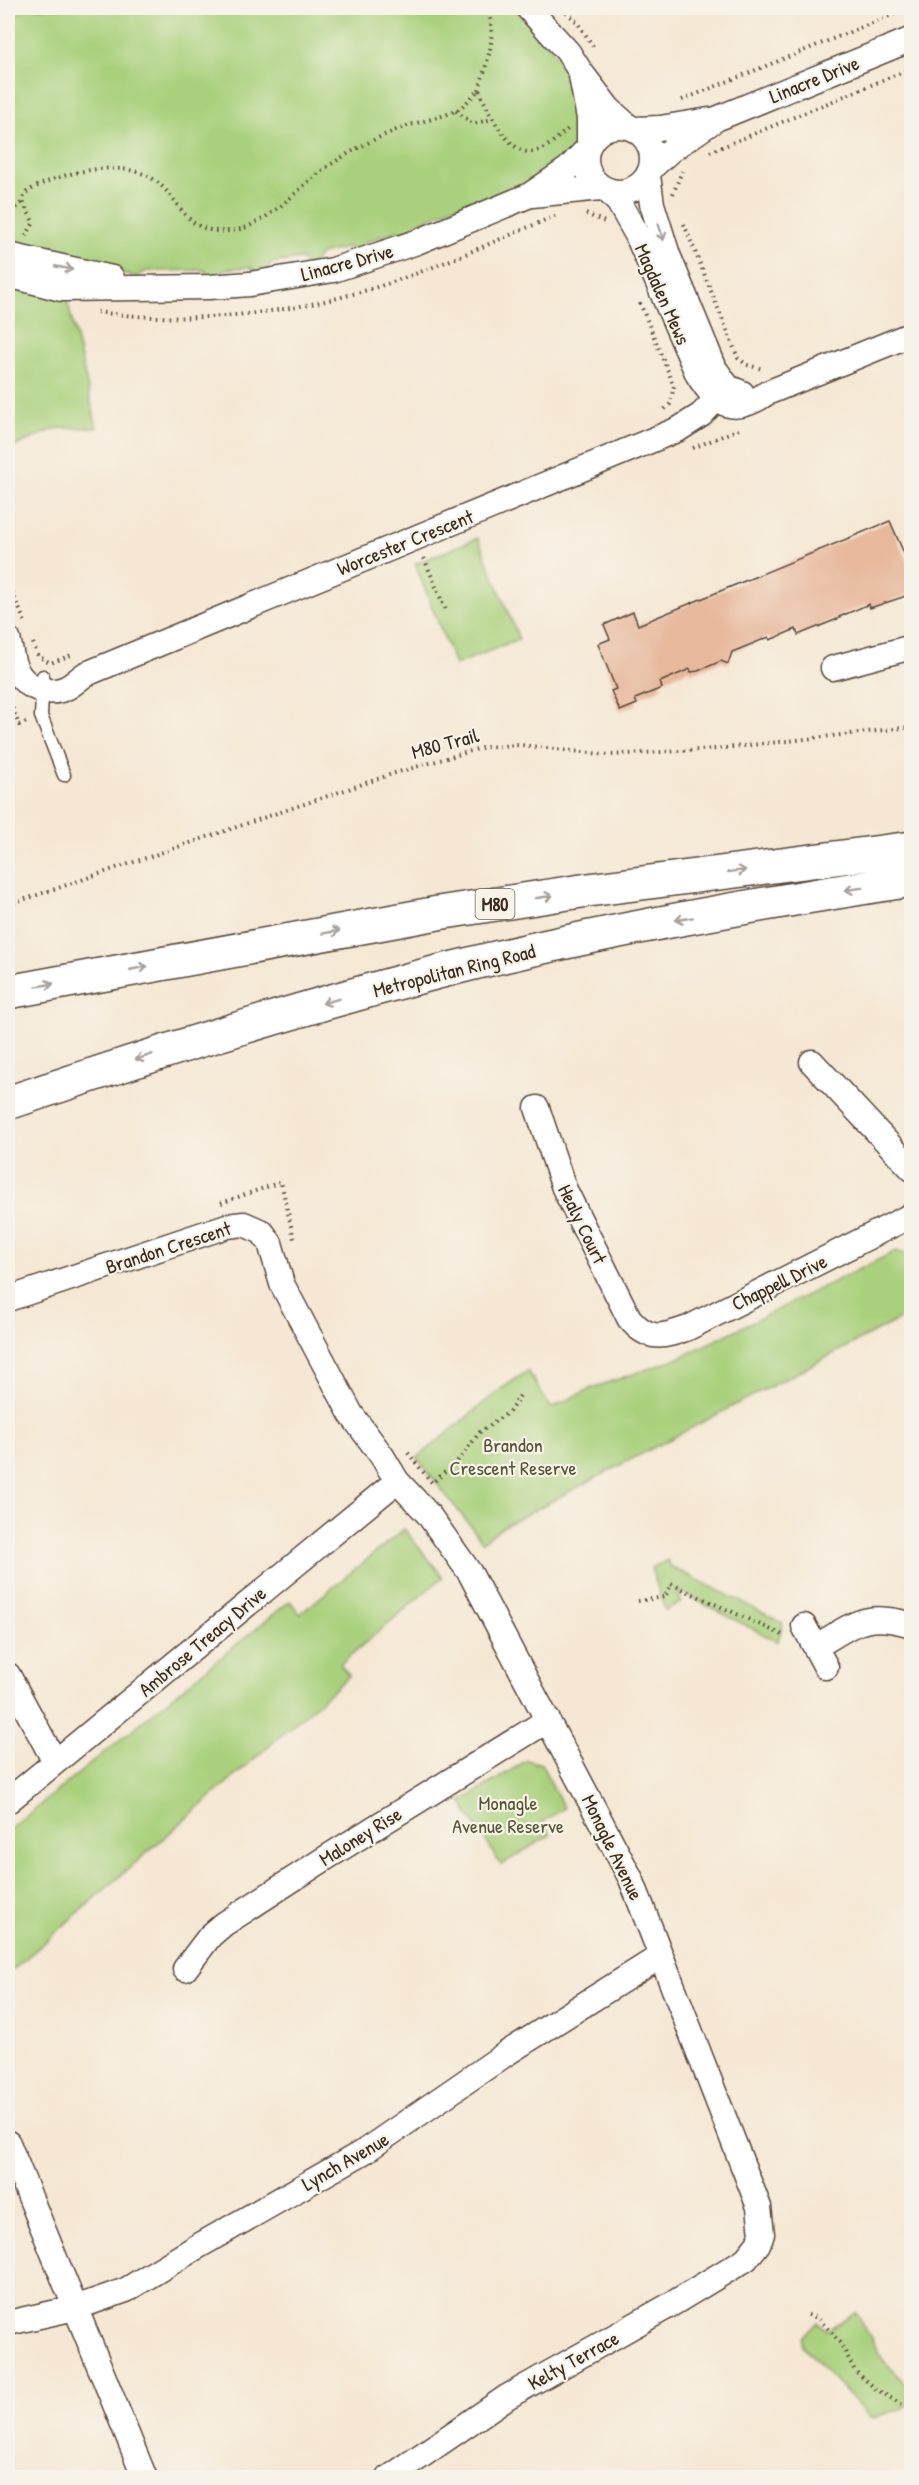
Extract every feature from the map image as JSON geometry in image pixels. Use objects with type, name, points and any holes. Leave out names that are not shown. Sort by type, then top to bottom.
[{"type":"highway","name":"M80","points":[[8,992],[438,913],[588,890],[912,848]]},
{"type":"highway","name":"Metropolitan Ring Road","points":[[8,1103],[198,1040],[439,972],[634,928],[912,880]]},
{"type":"street","points":[[528,8],[558,40],[609,109],[647,141],[652,158],[650,172],[635,188],[617,193],[604,189],[594,182],[586,167],[589,118],[580,71]]},
{"type":"street","name":"Linacre Drive","points":[[650,172],[671,150],[716,119],[912,39]]},
{"type":"street","name":"Linacre Drive","points":[[631,128],[660,128],[716,119]]},
{"type":"street","points":[[587,147],[601,130],[619,126],[631,128]]},
{"type":"street","name":"Linacre Drive","points":[[8,275],[61,289],[156,288],[250,284],[333,270],[417,242],[530,195],[568,169],[587,147]]},
{"type":"street","name":"Magdalen Mews","points":[[650,172],[652,204],[668,255],[715,369],[722,393]]},
{"type":"street","name":"Linacre Drive","points":[[530,195],[604,189]]},
{"type":"street","name":"Magdalen Mews","points":[[604,189],[626,214],[659,282],[698,375],[722,393]]},
{"type":"street","name":"Linacre Drive","points":[[14,246],[156,288]]},
{"type":"street","points":[[722,393],[767,393],[912,334]]},
{"type":"street","name":"Worcester Crescent","points":[[42,683],[79,664],[417,537],[679,429],[701,415],[722,393]]},
{"type":"street","points":[[9,642],[42,683]]},
{"type":"street","points":[[833,668],[912,647]]},
{"type":"street","points":[[812,1062],[912,1170]]},
{"type":"street","name":"Healy Court","points":[[537,1108],[564,1188],[629,1318],[643,1333]]},
{"type":"street","name":"Chappell Drive","points":[[643,1333],[659,1336],[688,1328],[912,1215]]},
{"type":"street","name":"Brandon Crescent","points":[[8,1299],[227,1226],[244,1224],[262,1232],[270,1243],[282,1284],[351,1414],[397,1481]]},
{"type":"street","name":"Monagle Avenue","points":[[397,1481],[428,1514],[470,1573],[627,1871],[759,2207],[763,2226],[758,2244]]},
{"type":"street","name":"Ambrose Treacy Drive","points":[[8,1801],[397,1481]]},
{"type":"street","points":[[815,1646],[855,1624],[870,1619],[890,1619],[912,1625]]},
{"type":"street","points":[[8,1675],[55,1762]]},
{"type":"street","name":"Maloney Rise","points":[[185,1969],[210,1936],[224,1924],[548,1719]]},
{"type":"street","name":"Lynch Avenue","points":[[8,2323],[75,2308],[126,2290],[365,2151],[507,2053],[661,1956]]},
{"type":"street","points":[[8,2143],[145,2478]]},
{"type":"street","name":"Kelty Terrace","points":[[389,2478],[507,2397],[649,2318],[746,2259],[758,2244]]},
{"type":"lane","points":[[42,683],[41,716],[64,775]]},
{"type":"path","points":[[8,217],[27,192],[57,177],[100,170],[127,170],[147,175],[157,181],[183,213],[200,227],[229,231],[262,218],[284,203],[327,166],[370,141],[456,111],[479,90],[492,40],[492,25],[488,8]]},
{"type":"path","points":[[679,102],[909,8]]},
{"type":"path","points":[[708,153],[912,68]]},
{"type":"path","points":[[479,90],[492,119],[517,147],[529,152],[552,143],[567,129],[589,118]]},
{"type":"path","points":[[456,111],[473,124],[492,119]]},
{"type":"path","points":[[682,172],[687,162]]},
{"type":"path","points":[[14,246],[29,233],[33,224],[22,201]]},
{"type":"path","points":[[681,217],[738,358],[755,369],[770,368]]},
{"type":"path","points":[[639,301],[674,386],[670,404],[656,415]]},
{"type":"path","points":[[417,537],[446,611]]},
{"type":"path","points":[[8,581],[38,656],[51,663],[79,664]]},
{"type":"path","points":[[8,697],[19,726]]},
{"type":"path","name":"M80 Trail","points":[[8,905],[395,773],[485,747],[520,745],[609,755],[716,749],[912,727]]},
{"type":"path","points":[[215,1205],[281,1182],[294,1240]]},
{"type":"path","points":[[403,1447],[432,1483],[456,1463],[480,1432],[509,1412],[521,1394]]},
{"type":"path","points":[[638,1602],[665,1597],[671,1584],[769,1630],[815,1646]]},
{"type":"path","points":[[808,2315],[818,2318],[832,2333],[841,2344],[855,2371],[876,2389],[912,2411]]},
{"type":"green space","points":[[27,8],[514,8],[558,58],[571,82],[577,101],[581,146],[539,178],[475,206],[467,202],[414,224],[412,232],[404,236],[396,231],[366,242],[363,250],[358,252],[349,247],[320,254],[314,263],[306,265],[301,259],[271,263],[265,272],[256,273],[251,267],[225,269],[219,276],[211,277],[204,270],[146,271],[138,277],[29,255],[8,248],[8,20]]},
{"type":"green space","points":[[8,281],[66,295],[97,428],[57,428],[8,449]]},
{"type":"green space","points":[[478,538],[519,639],[455,665],[415,564]]},
{"type":"green space","name":"Brandon Crescent Reserve","points":[[896,1251],[911,1256],[911,1313],[500,1528],[483,1542],[417,1458],[502,1388],[528,1371],[551,1408],[592,1388],[677,1359]]},
{"type":"green space","points":[[404,1529],[443,1577],[340,1664],[349,1676],[8,1974],[8,1831],[290,1601],[300,1614]]},
{"type":"green space","points":[[668,1560],[670,1566],[783,1623],[778,1642],[679,1591],[681,1602],[665,1610],[651,1568]]},
{"type":"green space","name":"Monagle Avenue Reserve","points":[[527,1760],[541,1764],[564,1808],[543,1822],[550,1835],[501,1865],[461,1802]]},
{"type":"green space","points":[[856,2312],[883,2360],[911,2390],[911,2400],[903,2408],[871,2419],[803,2346],[803,2338],[818,2322],[827,2330]]},
{"type":"building","points":[[890,521],[912,572],[912,594],[870,608],[869,604],[798,635],[796,629],[770,640],[769,637],[732,652],[728,664],[721,661],[698,671],[691,672],[690,669],[660,682],[662,688],[635,699],[637,704],[620,711],[611,691],[616,689],[598,644],[610,639],[604,625],[633,612],[638,625]]}]
